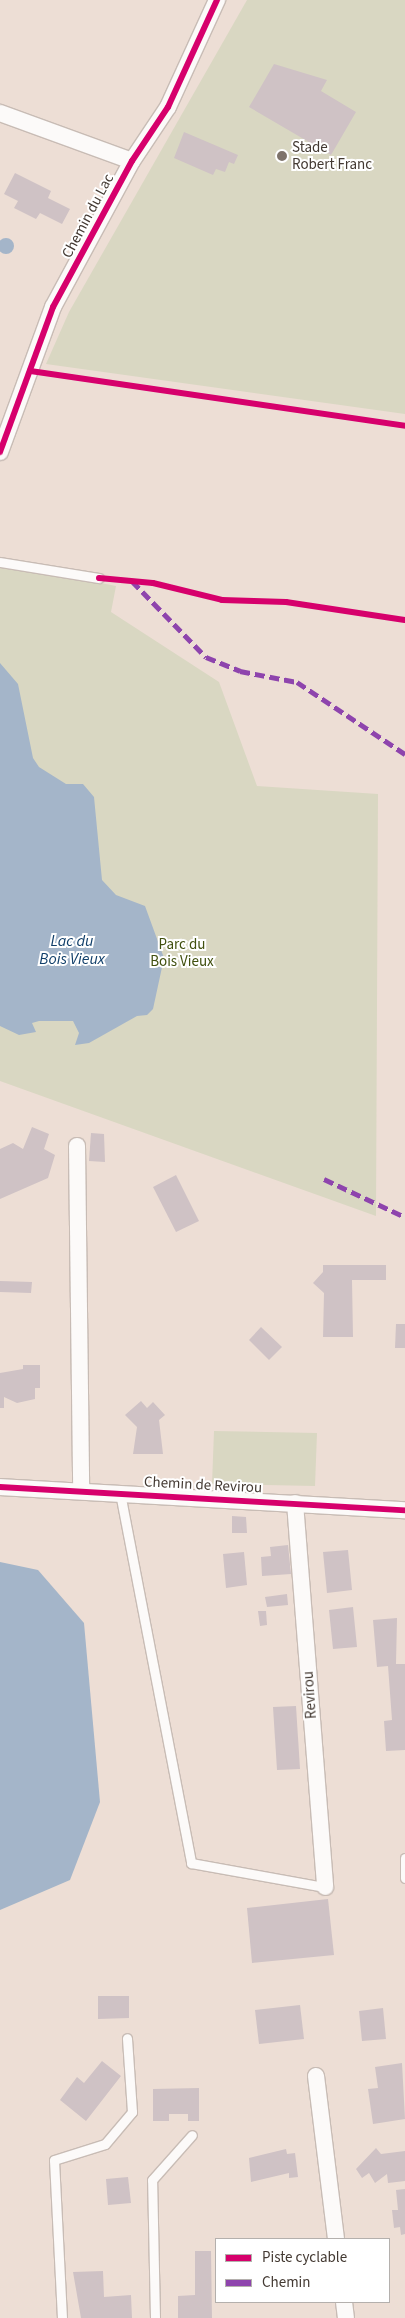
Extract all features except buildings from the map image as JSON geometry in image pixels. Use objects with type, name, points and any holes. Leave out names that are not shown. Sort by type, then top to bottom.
[{"type":"street","name":"Chemin du Lac","points":[[0,452],[53,307],[132,161],[168,107],[217,0]]},
{"type":"street","points":[[0,113],[132,161]]},
{"type":"street","points":[[77,1146],[81,1490]]},
{"type":"street","name":"Chemin de Revirou","points":[[0,1487],[81,1490],[405,1510]]},
{"type":"street","name":"Revirou","points":[[295,1503],[324,1887]]},
{"type":"street","points":[[316,2076],[336,2238]]},
{"type":"street","points":[[344,2303],[346,2318]]},
{"type":"lane","points":[[0,562],[99,578]]},
{"type":"lane","points":[[120,1493],[191,1863],[324,1887]]},
{"type":"lane","points":[[405,1858],[405,1878]]},
{"type":"lane","points":[[62,2318],[54,2160],[105,2144],[132,2112],[127,2038]]},
{"type":"lane","points":[[155,2318],[152,2180],[192,2134]]},
{"type":"green space","name":"Stade Robert Franc","points":[[247,0],[405,0],[405,414],[46,364],[69,312]]},
{"type":"green space","name":"Parc du Bois Vieux","points":[[0,563],[116,586],[111,612],[219,682],[257,786],[378,794],[376,1216],[0,1081]]},
{"type":"green space","points":[[214,1431],[317,1433],[315,1486],[212,1484]]},
{"type":"water","points":[[3,238],[9,238],[14,243],[14,249],[9,254],[3,254],[-1,250],[-1,242]]},
{"type":"water","name":"Lac du Bois Vieux","points":[[0,663],[18,684],[33,758],[39,767],[66,784],[83,784],[94,797],[102,880],[116,895],[145,906],[164,958],[153,1009],[147,1015],[137,1016],[89,1043],[75,1045],[79,1033],[73,1021],[39,1021],[32,1023],[36,1032],[19,1035],[0,1026]]},
{"type":"water","points":[[0,1562],[38,1570],[84,1623],[100,1802],[70,1880],[0,1910]]},
{"type":"marked path","points":[[132,581],[206,657],[240,671],[297,682],[405,754]]},
{"type":"marked path","points":[[324,1179],[405,1217]]},
{"type":"cycle path","points":[[0,452],[53,307],[132,161],[168,107],[217,0]]},
{"type":"cycle path","points":[[30,371],[405,426]]},
{"type":"cycle path","points":[[99,578],[153,583],[222,600],[286,602],[405,620]]},
{"type":"cycle path","points":[[0,1487],[405,1510]]},
{"type":"place","name":"Stade Robert Franc","points":[[282,156]]}]
